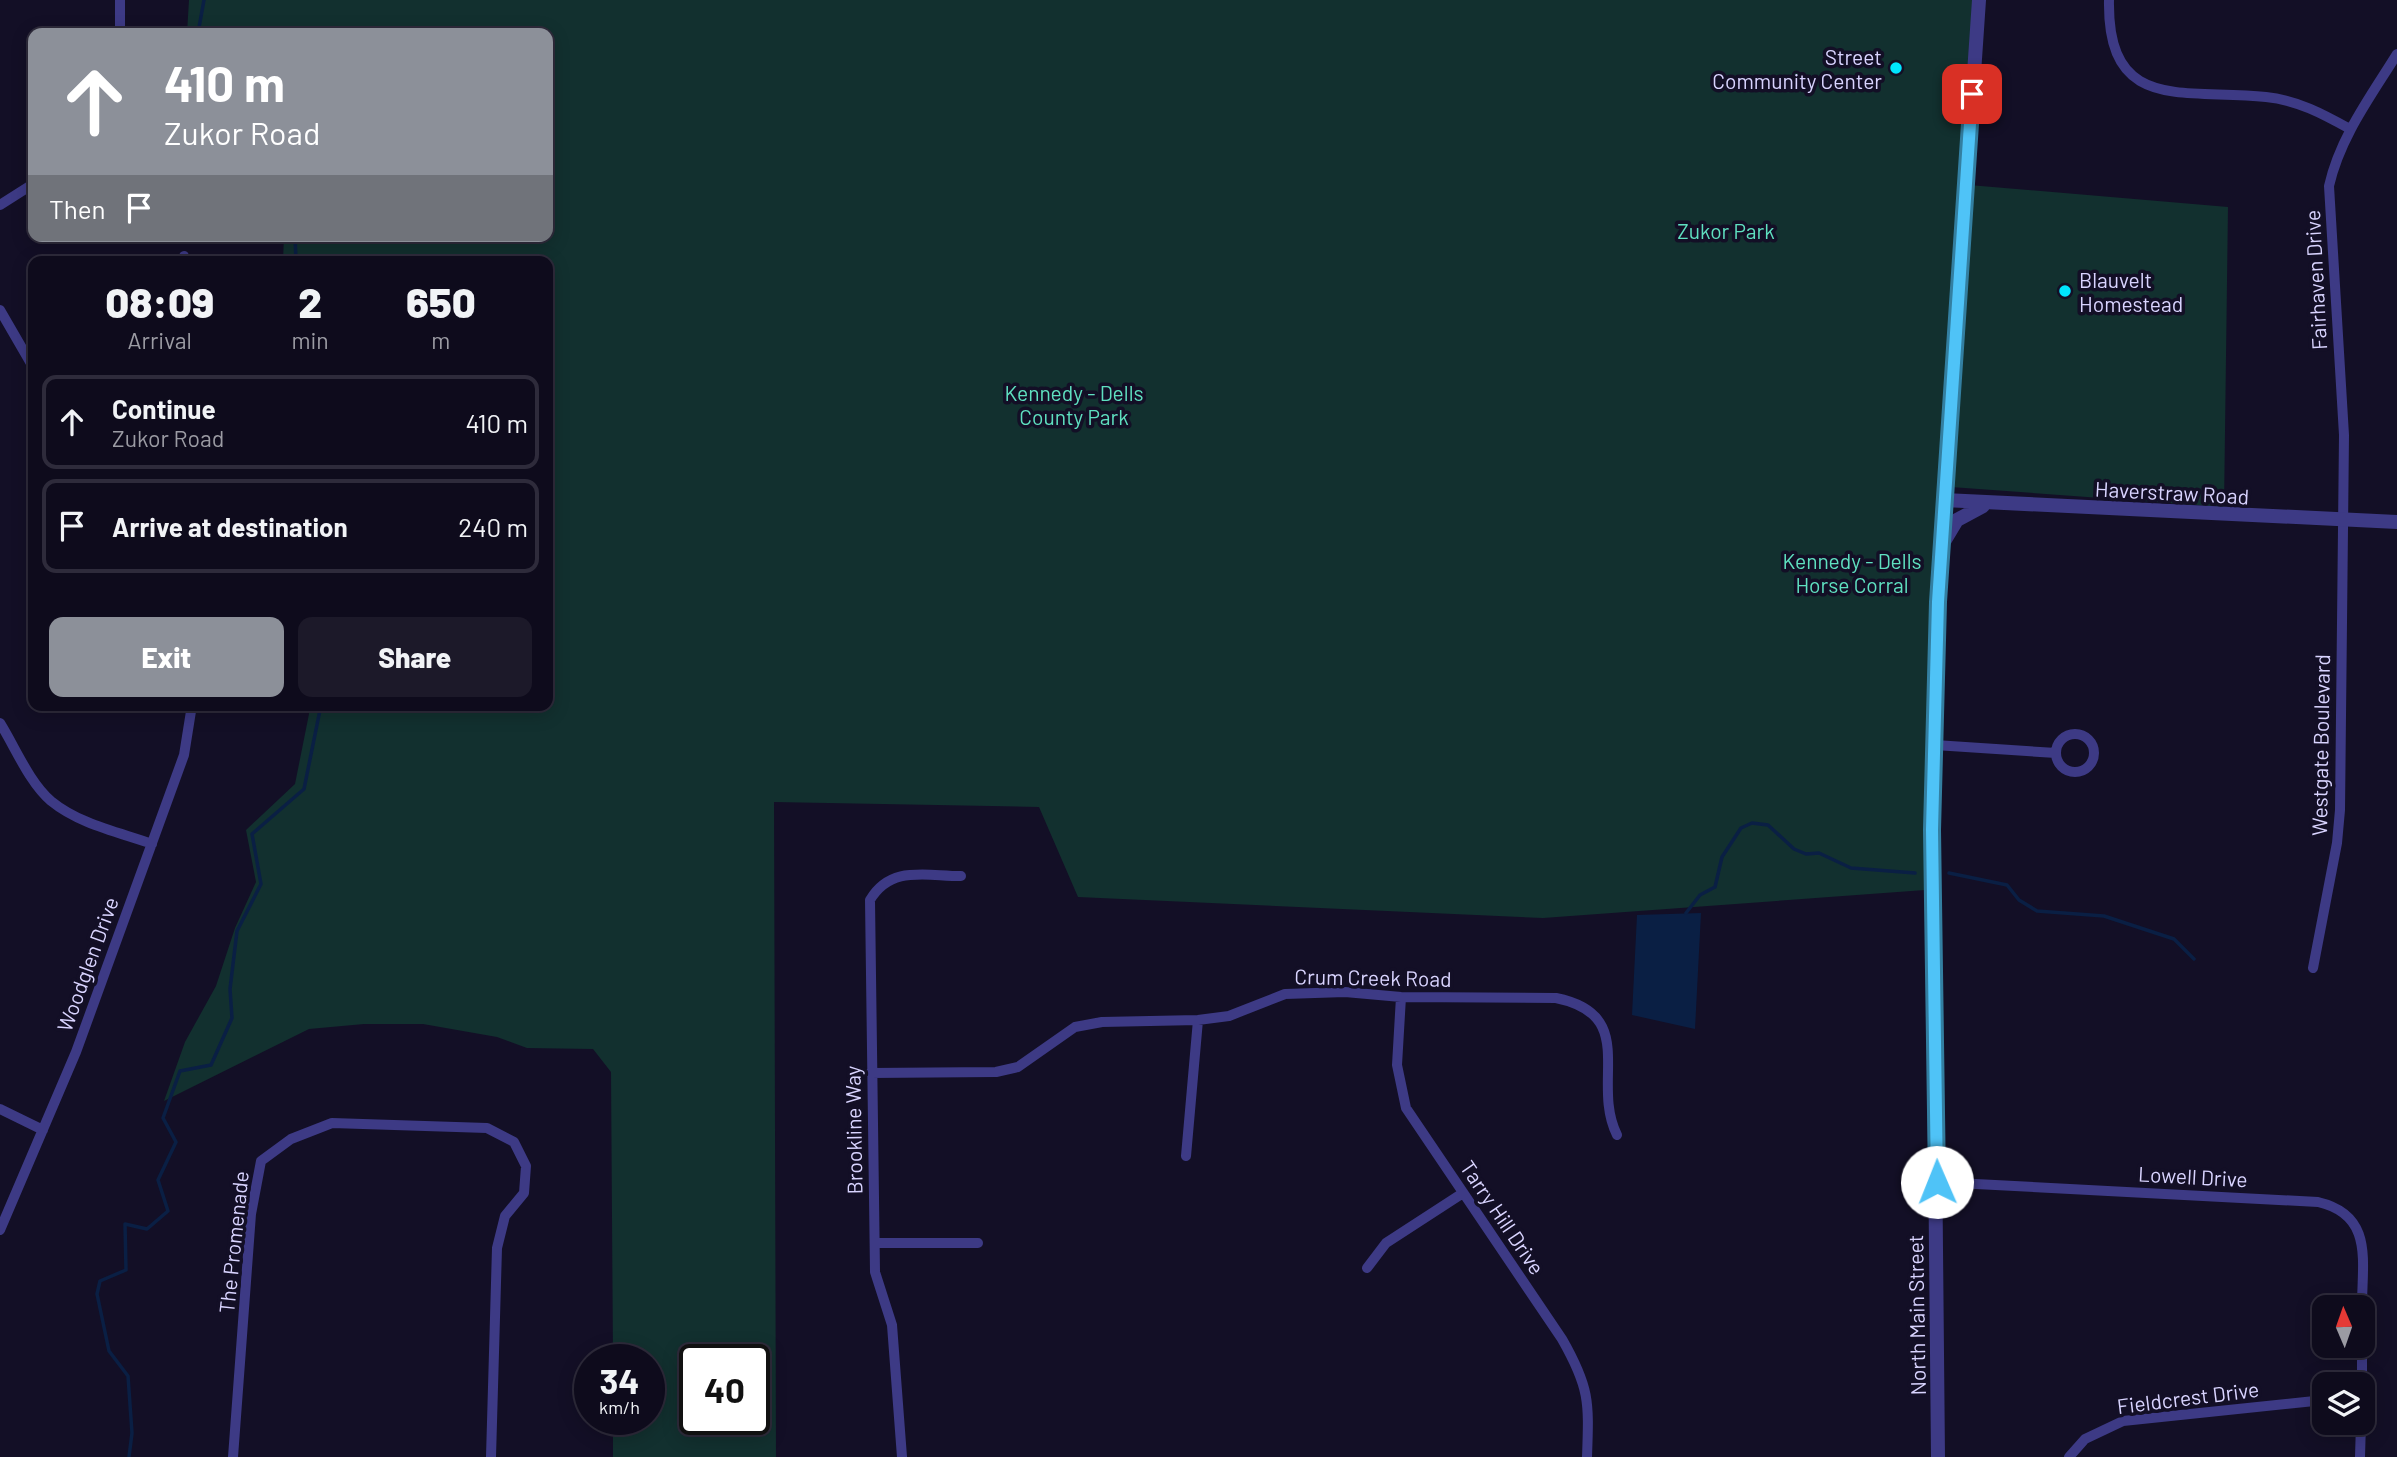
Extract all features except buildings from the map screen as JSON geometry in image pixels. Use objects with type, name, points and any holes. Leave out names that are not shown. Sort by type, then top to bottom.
[{"type":"street","points":[[120,0],[120,28]]},
{"type":"street","name":"North Main Street","points":[[1938,1457],[1932,830],[1944,500],[1979,0]]},
{"type":"street","points":[[2109,0],[2109,23],[2114,50],[2123,69],[2141,82],[2164,91],[2267,97],[2291,101],[2314,109],[2350,129]]},
{"type":"street","name":"Fairhaven Drive","points":[[2342,521],[2344,435],[2329,186],[2334,165],[2350,129],[2397,54]]},
{"type":"street","points":[[0,205],[28,187]]},
{"type":"street","points":[[0,310],[28,358]]},
{"type":"street","name":"Haverstraw Road","points":[[1944,500],[2397,522]]},
{"type":"street","points":[[1941,555],[1950,528],[1961,516],[1977,507],[2001,504]]},
{"type":"street","name":"Westgate Boulevard","points":[[2314,968],[2337,843],[2340,810],[2342,521]]},
{"type":"street","name":"Woodglen Drive","points":[[0,1230],[76,1052],[184,755],[191,711]]},
{"type":"street","points":[[0,723],[33,779],[50,800],[71,814],[152,844]]},
{"type":"street","points":[[1935,745],[2056,753]]},
{"type":"street","name":"Brookline Way","points":[[902,1457],[892,1325],[875,1272],[870,1073],[870,900],[880,883],[899,875],[961,876]]},
{"type":"street","name":"Crum Creek Road","points":[[870,1073],[996,1072],[1018,1067],[1075,1027],[1102,1022],[1198,1020],[1229,1016],[1285,995],[1345,992],[1401,996],[1556,998],[1576,1002],[1591,1010],[1601,1022],[1608,1039],[1610,1121],[1617,1135]]},
{"type":"street","name":"Tarry Hill Drive","points":[[1401,996],[1399,1087],[1406,1108],[1577,1365],[1588,1396],[1587,1457]]},
{"type":"street","points":[[1185,1156],[1198,1020]]},
{"type":"street","points":[[0,1109],[43,1130]]},
{"type":"street","name":"The Promenade","points":[[233,1457],[251,1214],[261,1161],[291,1139],[332,1123],[487,1128],[514,1142],[526,1166],[524,1193],[505,1216],[497,1248],[491,1457]]},
{"type":"street","name":"Lowell Drive","points":[[1937,1182],[2318,1202],[2336,1206],[2350,1216],[2359,1233],[2362,1295]]},
{"type":"street","points":[[1367,1268],[1386,1243],[1463,1193]]},
{"type":"street","points":[[875,1243],[978,1242]]},
{"type":"street","name":"Fieldcrest Drive","points":[[2069,1457],[2085,1439],[2123,1421],[2312,1401]]},
{"type":"street","points":[[2360,1457],[2361,1435]]},
{"type":"green space","name":"Kennedy - Dells County Park","points":[[189,0],[1975,0],[1944,475],[1925,890],[1543,918],[1078,897],[1039,807],[774,802],[776,1457],[613,1457],[613,1435],[665,1435],[665,1344],[613,1344],[611,1072],[593,1049],[527,1048],[497,1037],[423,1024],[364,1024],[309,1029],[164,1101],[185,1042],[216,986],[235,928],[256,882],[246,830],[295,784],[309,711],[553,711],[553,256],[283,256],[284,242],[553,242],[553,28],[187,28]]},
{"type":"green space","points":[[1969,185],[2228,207],[2224,507],[1951,487]]},
{"type":"water","points":[[1701,913],[1695,1029],[1632,1015],[1637,915]]},
{"type":"waterway","points":[[199,28],[204,0]]},
{"type":"waterway","points":[[295,242],[296,256]]},
{"type":"waterway","points":[[129,1457],[132,1433],[128,1376],[109,1351],[97,1294],[100,1281],[126,1270],[125,1224],[147,1229],[168,1211],[158,1180],[176,1142],[163,1118],[180,1071],[211,1065],[232,1018],[230,989],[237,931],[261,884],[252,834],[304,789],[320,711]]},
{"type":"waterway","points":[[1686,913],[1700,895],[1715,887],[1722,857],[1741,828],[1752,823],[1768,825],[1794,849],[1806,854],[1819,853],[1851,868],[1915,873]]},
{"type":"waterway","points":[[1949,873],[2007,885],[2019,900],[2037,911],[2104,916],[2174,939],[2194,959]]},
{"type":"place","name":"Street Community Center","points":[[1896,68]]},
{"type":"place","name":"Blauvelt Homestead","points":[[2065,291]]},
{"type":"route","points":[[1937,1182],[1932,830],[1938,602],[1972,94]]},
{"type":"park label","name":"Zukor Park","points":[[1726,230]]},
{"type":"park label","name":"Kennedy - Dells Horse Corral","points":[[1852,572]]}]
